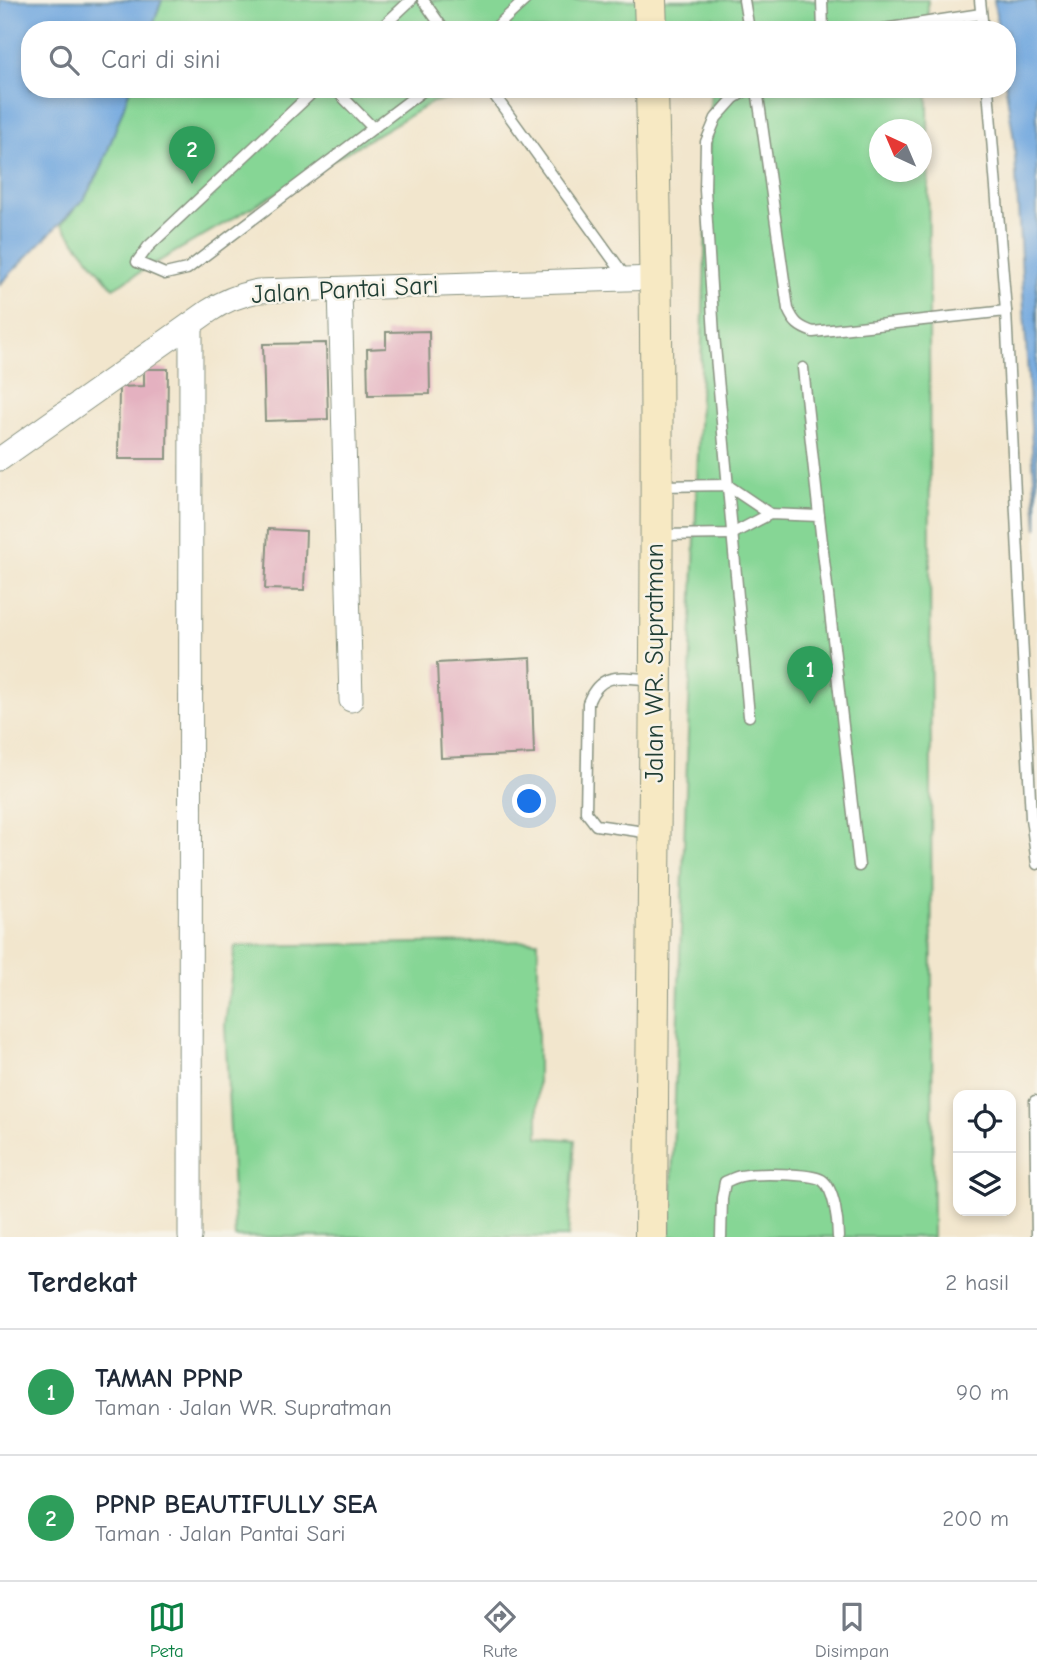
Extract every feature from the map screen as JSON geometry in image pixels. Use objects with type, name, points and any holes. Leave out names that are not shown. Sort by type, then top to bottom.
[{"type":"street","points":[[650,0],[651,21]]},
{"type":"street","name":"Jalan WR. Supratman","points":[[651,1237],[657,680],[656,486],[642,279],[652,98]]},
{"type":"street","name":"Jalan Pantai Sari","points":[[0,459],[227,299],[258,291],[642,279]]},
{"type":"street","points":[[340,289],[351,700]]},
{"type":"street","points":[[190,1237],[191,324]]},
{"type":"lane","points":[[389,21],[411,0]]},
{"type":"lane","points":[[423,0],[438,21]]},
{"type":"lane","points":[[503,21],[525,0]]},
{"type":"lane","points":[[744,0],[748,21]]},
{"type":"lane","points":[[822,0],[822,21]]},
{"type":"lane","points":[[980,0],[982,21]]},
{"type":"lane","points":[[936,21],[981,14]]},
{"type":"lane","points":[[306,98],[148,247],[137,262],[165,274],[187,269],[413,98]]},
{"type":"lane","points":[[344,98],[373,128]]},
{"type":"lane","points":[[497,98],[642,279]]},
{"type":"lane","points":[[734,98],[716,118],[706,142],[705,190],[714,335],[749,716]]},
{"type":"lane","points":[[758,98],[788,309],[798,326],[813,332],[1006,310]]},
{"type":"lane","points":[[989,98],[1006,310],[1031,818],[1037,864]]},
{"type":"lane","points":[[803,368],[859,866]]},
{"type":"lane","points":[[656,486],[727,485],[769,514]]},
{"type":"lane","points":[[656,535],[732,534],[769,514],[819,516]]},
{"type":"lane","points":[[654,833],[596,825],[586,812],[588,703],[594,688],[610,677],[657,680]]},
{"type":"lane","points":[[1035,1101],[1037,1237]]},
{"type":"lane","points":[[721,1237],[725,1182],[741,1176],[805,1174],[823,1180],[830,1189],[838,1219],[838,1237]]},
{"type":"green space","points":[[162,0],[928,0],[928,21],[713,21],[713,18],[707,21],[154,21]]},
{"type":"green space","points":[[127,98],[454,98],[433,102],[113,288],[61,224],[84,199],[101,169]]},
{"type":"green space","points":[[711,98],[928,98],[928,119],[869,119],[869,182],[928,182],[933,1237],[670,1237]]},
{"type":"green space","points":[[538,941],[538,1137],[575,1140],[568,1237],[235,1237],[225,1025],[235,946]]},
{"type":"water","points":[[0,0],[162,0],[154,21],[21,21],[21,98],[127,98],[101,169],[84,199],[0,284]]},
{"type":"water","points":[[994,0],[1037,0],[1037,529],[1014,140],[1007,98],[1016,98],[1016,21],[997,21]]},
{"type":"building","points":[[429,331],[430,394],[368,395],[367,349],[386,348],[386,332]]},
{"type":"building","points":[[326,343],[328,419],[265,421],[263,344]]},
{"type":"building","points":[[144,369],[168,369],[167,459],[118,459],[119,387],[144,386]]},
{"type":"building","points":[[268,529],[306,531],[304,590],[265,589]]},
{"type":"building","points":[[531,658],[534,754],[441,758],[437,663]]},
{"type":"place","name":"PPNP BEAUTIFULLY SEA","points":[[192,184]]},
{"type":"place","name":"TAMAN PPNP","points":[[810,704]]}]
